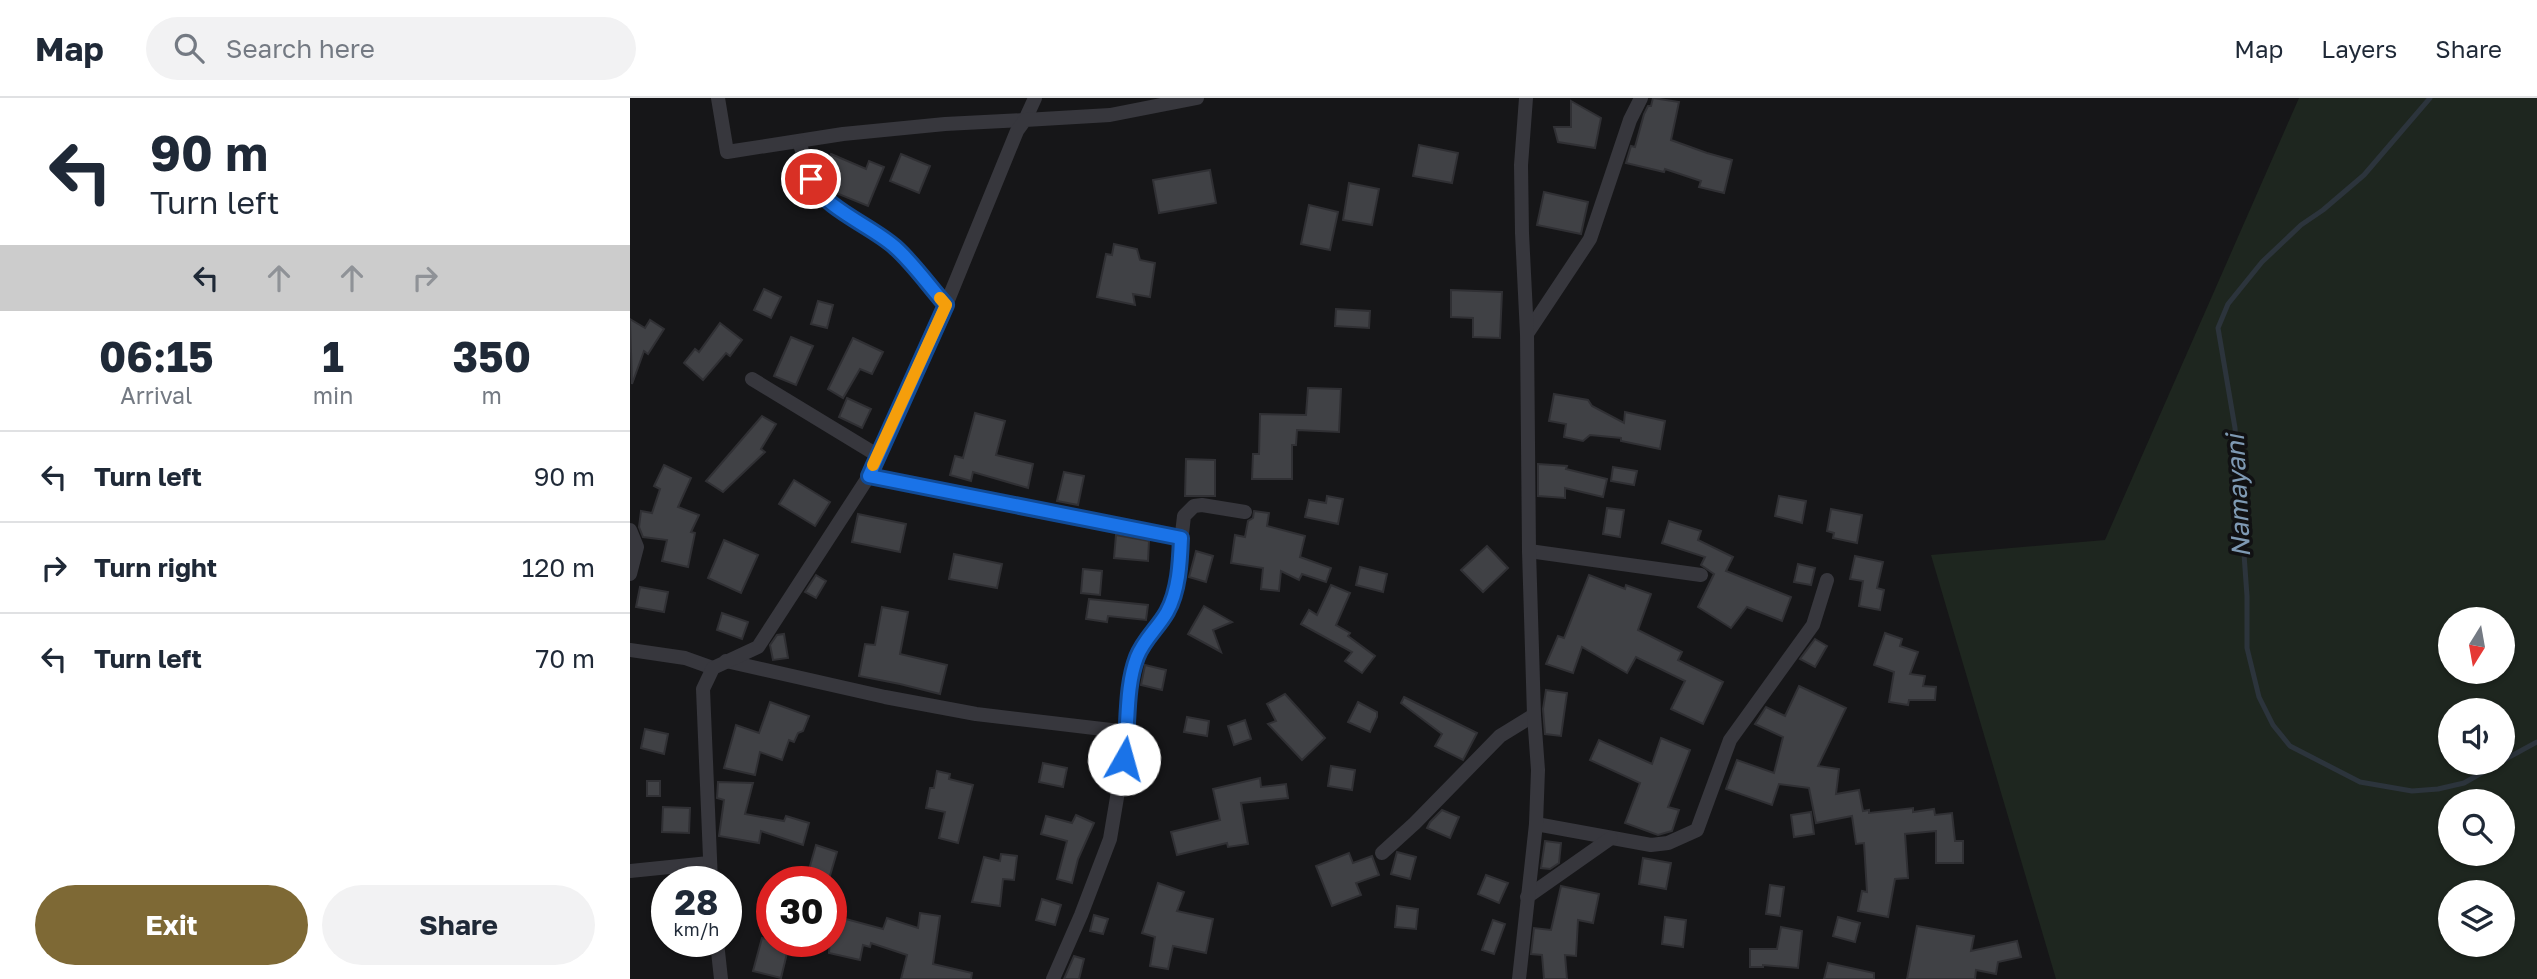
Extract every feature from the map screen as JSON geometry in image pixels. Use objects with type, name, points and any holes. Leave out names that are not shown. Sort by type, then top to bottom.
[{"type":"street","points":[[718,98],[727,152],[843,134],[920,126],[1110,115],[1198,98]]},
{"type":"street","points":[[709,866],[703,689],[719,665],[758,647],[869,476],[946,305],[1017,131],[1035,98]]},
{"type":"street","points":[[1519,979],[1536,824],[1538,770],[1529,551],[1527,334],[1521,165],[1526,98]]},
{"type":"street","points":[[1527,334],[1590,239],[1630,120],[1641,98]]},
{"type":"street","points":[[799,142],[815,188],[828,201],[896,248],[946,305]]},
{"type":"street","points":[[752,379],[877,455]]},
{"type":"street","points":[[869,476],[1181,538]]},
{"type":"street","points":[[1053,979],[1110,839],[1128,732],[1130,689],[1137,658],[1149,635],[1166,614],[1175,595],[1184,516],[1194,506],[1202,505],[1245,512]]},
{"type":"street","points":[[630,530],[636,547],[630,573]]},
{"type":"street","points":[[1529,551],[1701,575]]},
{"type":"street","points":[[1536,824],[1650,845],[1668,843],[1697,830],[1730,740],[1813,625],[1827,580]]},
{"type":"street","points":[[630,650],[963,711],[1128,732]]},
{"type":"street","points":[[1382,853],[1500,736],[1534,715]]},
{"type":"street","points":[[1527,897],[1612,838]]},
{"type":"street","points":[[630,871],[709,863]]},
{"type":"street","points":[[719,957],[721,979]]},
{"type":"shaded area","points":[[2299,98],[2537,98],[2537,979],[2056,979],[1931,555],[2105,540]]},
{"type":"building","points":[[1653,98],[1679,102],[1671,140],[1732,160],[1724,193],[1699,187],[1701,181],[1665,169],[1664,172],[1626,163],[1631,146],[1635,147],[1644,114],[1648,106],[1651,106]]},
{"type":"building","points":[[1571,101],[1601,118],[1595,148],[1558,142],[1554,127],[1571,127]]},
{"type":"building","points":[[1419,145],[1458,153],[1452,183],[1413,176]]},
{"type":"building","points":[[831,154],[866,169],[869,161],[884,167],[868,206],[831,191],[823,183],[821,177]]},
{"type":"building","points":[[901,154],[930,166],[919,193],[890,181]]},
{"type":"building","points":[[1210,170],[1216,203],[1159,213],[1153,180]]},
{"type":"building","points":[[1349,183],[1379,189],[1372,225],[1343,220]]},
{"type":"building","points":[[1544,192],[1588,202],[1581,234],[1537,225]]},
{"type":"building","points":[[1309,205],[1338,212],[1330,250],[1301,244]]},
{"type":"building","points":[[1114,244],[1137,249],[1140,260],[1155,263],[1150,297],[1133,294],[1135,305],[1097,297],[1106,254],[1112,255]]},
{"type":"building","points":[[764,289],[781,297],[771,318],[754,310]]},
{"type":"building","points":[[1451,290],[1502,292],[1500,338],[1473,337],[1473,318],[1451,317]]},
{"type":"building","points":[[818,301],[833,305],[827,328],[811,324]]},
{"type":"building","points":[[1336,309],[1370,311],[1369,328],[1335,326]]},
{"type":"building","points":[[630,319],[645,328],[650,320],[664,329],[648,354],[644,351],[632,384]]},
{"type":"building","points":[[720,323],[742,340],[730,356],[726,353],[703,380],[684,363],[695,349],[699,352]]},
{"type":"building","points":[[791,337],[813,346],[796,385],[774,376]]},
{"type":"building","points":[[853,338],[883,352],[872,374],[860,369],[843,398],[828,389]]},
{"type":"building","points":[[1308,388],[1341,389],[1339,432],[1297,430],[1296,445],[1292,445],[1292,479],[1252,479],[1253,454],[1259,454],[1260,414],[1306,415]]},
{"type":"building","points":[[1554,394],[1588,400],[1592,406],[1624,423],[1625,412],[1665,421],[1660,449],[1621,441],[1621,438],[1590,435],[1583,441],[1564,437],[1566,424],[1549,421]]},
{"type":"building","points":[[847,398],[871,409],[862,428],[839,417]]},
{"type":"building","points":[[975,413],[1005,421],[996,455],[1033,464],[1028,488],[973,472],[971,481],[950,475],[955,456],[963,458]]},
{"type":"building","points":[[762,416],[776,424],[761,449],[765,452],[723,492],[706,481]]},
{"type":"building","points":[[1186,459],[1215,460],[1215,496],[1185,496]]},
{"type":"building","points":[[1538,464],[1567,466],[1566,469],[1607,479],[1603,497],[1565,488],[1565,498],[1538,496]]},
{"type":"building","points":[[664,465],[691,478],[678,507],[699,515],[691,532],[695,533],[688,567],[662,561],[667,540],[643,537],[639,527],[641,511],[652,513],[660,489],[654,486]]},
{"type":"building","points":[[1613,467],[1637,471],[1634,485],[1611,481]]},
{"type":"building","points":[[1064,472],[1084,476],[1078,505],[1057,501]]},
{"type":"building","points":[[794,480],[830,502],[815,526],[779,504]]},
{"type":"building","points":[[1327,496],[1343,499],[1338,524],[1305,517],[1309,500],[1326,503]]},
{"type":"building","points":[[1779,496],[1806,501],[1802,523],[1775,516]]},
{"type":"building","points":[[1607,508],[1624,510],[1620,537],[1603,534]]},
{"type":"building","points":[[1831,509],[1862,515],[1857,543],[1833,538],[1834,533],[1827,531]]},
{"type":"building","points":[[1254,511],[1269,513],[1267,526],[1305,536],[1300,557],[1331,568],[1326,582],[1302,574],[1299,580],[1281,571],[1279,591],[1261,589],[1263,568],[1231,563],[1235,535],[1245,537],[1248,521],[1253,518]]},
{"type":"building","points":[[858,514],[906,524],[900,552],[852,542]]},
{"type":"building","points":[[1669,521],[1701,531],[1698,540],[1733,557],[1726,571],[1791,597],[1782,621],[1747,607],[1731,628],[1698,607],[1714,574],[1701,565],[1705,557],[1662,543]]},
{"type":"building","points":[[1116,535],[1149,541],[1148,561],[1114,558]]},
{"type":"building","points":[[724,540],[758,555],[741,593],[708,578]]},
{"type":"building","points":[[1487,546],[1508,568],[1483,592],[1461,570]]},
{"type":"building","points":[[1196,551],[1213,556],[1206,582],[1189,577]]},
{"type":"building","points":[[954,554],[1002,564],[997,588],[949,579]]},
{"type":"building","points":[[1855,556],[1883,562],[1877,588],[1884,590],[1880,610],[1859,606],[1863,581],[1850,579]]},
{"type":"building","points":[[1798,564],[1815,568],[1811,585],[1794,582]]},
{"type":"building","points":[[1360,567],[1387,574],[1383,592],[1356,585]]},
{"type":"building","points":[[1083,569],[1102,571],[1100,595],[1081,593]]},
{"type":"building","points":[[816,575],[826,581],[816,598],[805,592]]},
{"type":"building","points":[[1589,575],[1625,589],[1626,585],[1651,594],[1638,630],[1682,652],[1678,660],[1723,682],[1703,724],[1671,709],[1685,681],[1636,657],[1627,673],[1582,647],[1573,673],[1546,664],[1558,636],[1564,638]]},
{"type":"building","points":[[1331,585],[1350,593],[1336,625],[1350,633],[1348,636],[1375,656],[1362,673],[1345,661],[1352,652],[1301,624],[1309,610],[1317,615]]},
{"type":"building","points":[[640,587],[668,592],[664,612],[636,607]]},
{"type":"building","points":[[1089,599],[1148,605],[1146,620],[1108,616],[1107,622],[1086,619]]},
{"type":"building","points":[[1204,606],[1232,622],[1213,630],[1221,652],[1188,634]]},
{"type":"building","points":[[882,607],[908,612],[900,654],[947,665],[940,694],[859,676],[865,644],[875,645]]},
{"type":"building","points":[[722,613],[748,622],[742,639],[717,630]]},
{"type":"building","points":[[1885,633],[1902,639],[1900,646],[1918,652],[1910,674],[1925,676],[1923,686],[1936,687],[1935,700],[1909,700],[1908,705],[1889,702],[1894,672],[1874,665]]},
{"type":"building","points":[[784,634],[788,658],[773,660],[770,645],[777,635]]},
{"type":"building","points":[[1815,639],[1827,646],[1815,667],[1800,659]]},
{"type":"building","points":[[1145,665],[1166,670],[1162,690],[1141,685]]},
{"type":"building","points":[[1799,686],[1846,708],[1818,766],[1839,769],[1836,794],[1859,790],[1863,811],[1869,810],[1869,813],[1913,808],[1913,812],[1934,809],[1935,815],[1952,813],[1955,841],[1963,841],[1963,863],[1936,863],[1936,831],[1905,834],[1908,878],[1895,879],[1888,917],[1858,911],[1862,891],[1867,892],[1864,843],[1856,844],[1852,816],[1816,823],[1809,788],[1779,784],[1772,805],[1726,789],[1737,760],[1774,773],[1783,737],[1755,724],[1766,707],[1785,716]]},
{"type":"building","points":[[1546,690],[1567,693],[1561,736],[1545,734],[1543,709]]},
{"type":"building","points":[[1285,694],[1325,738],[1302,760],[1268,724],[1276,721],[1267,704]]},
{"type":"building","points":[[1404,697],[1477,733],[1463,760],[1435,746],[1442,734],[1401,703]]},
{"type":"building","points":[[770,702],[809,716],[803,731],[798,733],[794,742],[789,740],[782,760],[760,752],[755,775],[724,768],[736,725],[759,733]]},
{"type":"building","points":[[1358,702],[1377,712],[1370,732],[1348,722]]},
{"type":"building","points":[[1187,717],[1209,721],[1207,736],[1184,732]]},
{"type":"building","points":[[1245,720],[1251,739],[1234,745],[1228,726]]},
{"type":"building","points":[[645,729],[668,734],[664,754],[641,748]]},
{"type":"building","points":[[1661,738],[1690,750],[1668,807],[1679,810],[1672,831],[1658,835],[1625,823],[1640,783],[1590,760],[1599,740],[1652,764]]},
{"type":"building","points":[[1043,763],[1067,768],[1063,787],[1039,782]]},
{"type":"building","points":[[1331,766],[1355,770],[1352,790],[1328,786]]},
{"type":"building","points":[[937,771],[950,774],[949,779],[973,785],[958,843],[939,838],[945,812],[926,808]]},
{"type":"building","points":[[1260,778],[1261,787],[1286,784],[1288,798],[1241,803],[1248,844],[1228,847],[1227,843],[1177,855],[1171,832],[1220,820],[1213,789]]},
{"type":"building","points":[[647,781],[660,781],[660,796],[647,796]]},
{"type":"building","points":[[718,782],[753,783],[745,814],[784,821],[786,816],[809,823],[803,845],[761,831],[759,843],[719,836],[724,800],[717,798]]},
{"type":"building","points":[[663,807],[690,808],[689,833],[662,832]]},
{"type":"building","points":[[1442,810],[1459,817],[1450,838],[1427,828]]},
{"type":"building","points":[[1811,812],[1814,834],[1794,837],[1791,815]]},
{"type":"building","points":[[1076,815],[1094,823],[1078,859],[1072,883],[1057,879],[1067,841],[1041,834],[1046,816],[1072,823]]},
{"type":"building","points":[[1545,841],[1561,843],[1559,863],[1550,869],[1541,868]]},
{"type":"building","points":[[816,845],[837,852],[833,866],[810,866]]},
{"type":"building","points":[[1397,852],[1416,857],[1410,879],[1391,874]]},
{"type":"building","points":[[1349,853],[1353,863],[1372,856],[1379,875],[1356,883],[1361,895],[1332,906],[1316,866]]},
{"type":"building","points":[[1001,854],[1017,856],[1014,880],[1003,879],[1000,906],[972,902],[984,857],[1000,861]]},
{"type":"building","points":[[1643,858],[1671,863],[1666,889],[1639,884]]},
{"type":"building","points":[[1486,875],[1508,883],[1499,903],[1478,894]]},
{"type":"building","points":[[1158,883],[1184,892],[1177,911],[1213,919],[1206,953],[1173,946],[1168,969],[1150,966],[1155,937],[1142,933]]},
{"type":"building","points":[[1770,885],[1784,887],[1780,916],[1766,914]]},
{"type":"building","points":[[1561,886],[1599,894],[1593,923],[1578,920],[1576,956],[1565,955],[1567,979],[1544,979],[1542,955],[1531,954],[1534,928],[1551,930]]},
{"type":"building","points":[[1042,899],[1061,905],[1055,925],[1036,920]]},
{"type":"building","points":[[1397,906],[1418,909],[1416,929],[1395,927]]},
{"type":"building","points":[[920,913],[940,916],[933,964],[972,973],[971,979],[901,979],[907,955],[871,943],[870,947],[863,945],[860,960],[847,957],[847,919],[883,929],[887,918],[918,928]]},
{"type":"building","points":[[1094,915],[1108,919],[1103,934],[1090,931]]},
{"type":"building","points":[[1665,917],[1686,920],[1683,947],[1662,944]]},
{"type":"building","points":[[1838,917],[1860,923],[1855,942],[1833,936]]},
{"type":"building","points":[[1493,920],[1505,924],[1494,954],[1482,950]]},
{"type":"building","points":[[1917,926],[1974,936],[1971,951],[2017,941],[2021,957],[1998,962],[1996,974],[1976,970],[1975,979],[1907,979]]},
{"type":"building","points":[[1781,927],[1802,931],[1798,968],[1763,965],[1750,967],[1750,949],[1777,949]]},
{"type":"building","points":[[1074,956],[1084,959],[1079,979],[1064,979]]},
{"type":"building","points":[[757,957],[786,957],[781,978],[753,971]]},
{"type":"building","points":[[1828,963],[1874,973],[1874,979],[1824,979]]},
{"type":"waterway","name":"Namayani","points":[[2430,98],[2364,175],[2301,225],[2262,262],[2228,304],[2218,328],[2235,428],[2247,596],[2247,648],[2259,697],[2273,725],[2290,746],[2360,782],[2412,791],[2464,783],[2478,775]]},
{"type":"waterway","name":"Namayani","points":[[2515,754],[2537,742]]},
{"type":"slow traffic","points":[[873,465],[946,305],[940,298]]},
{"type":"route","points":[[811,179],[815,188],[828,201],[896,248],[946,305],[869,476],[1181,538],[1175,595],[1166,614],[1149,635],[1137,658],[1130,689],[1124,759]]}]
